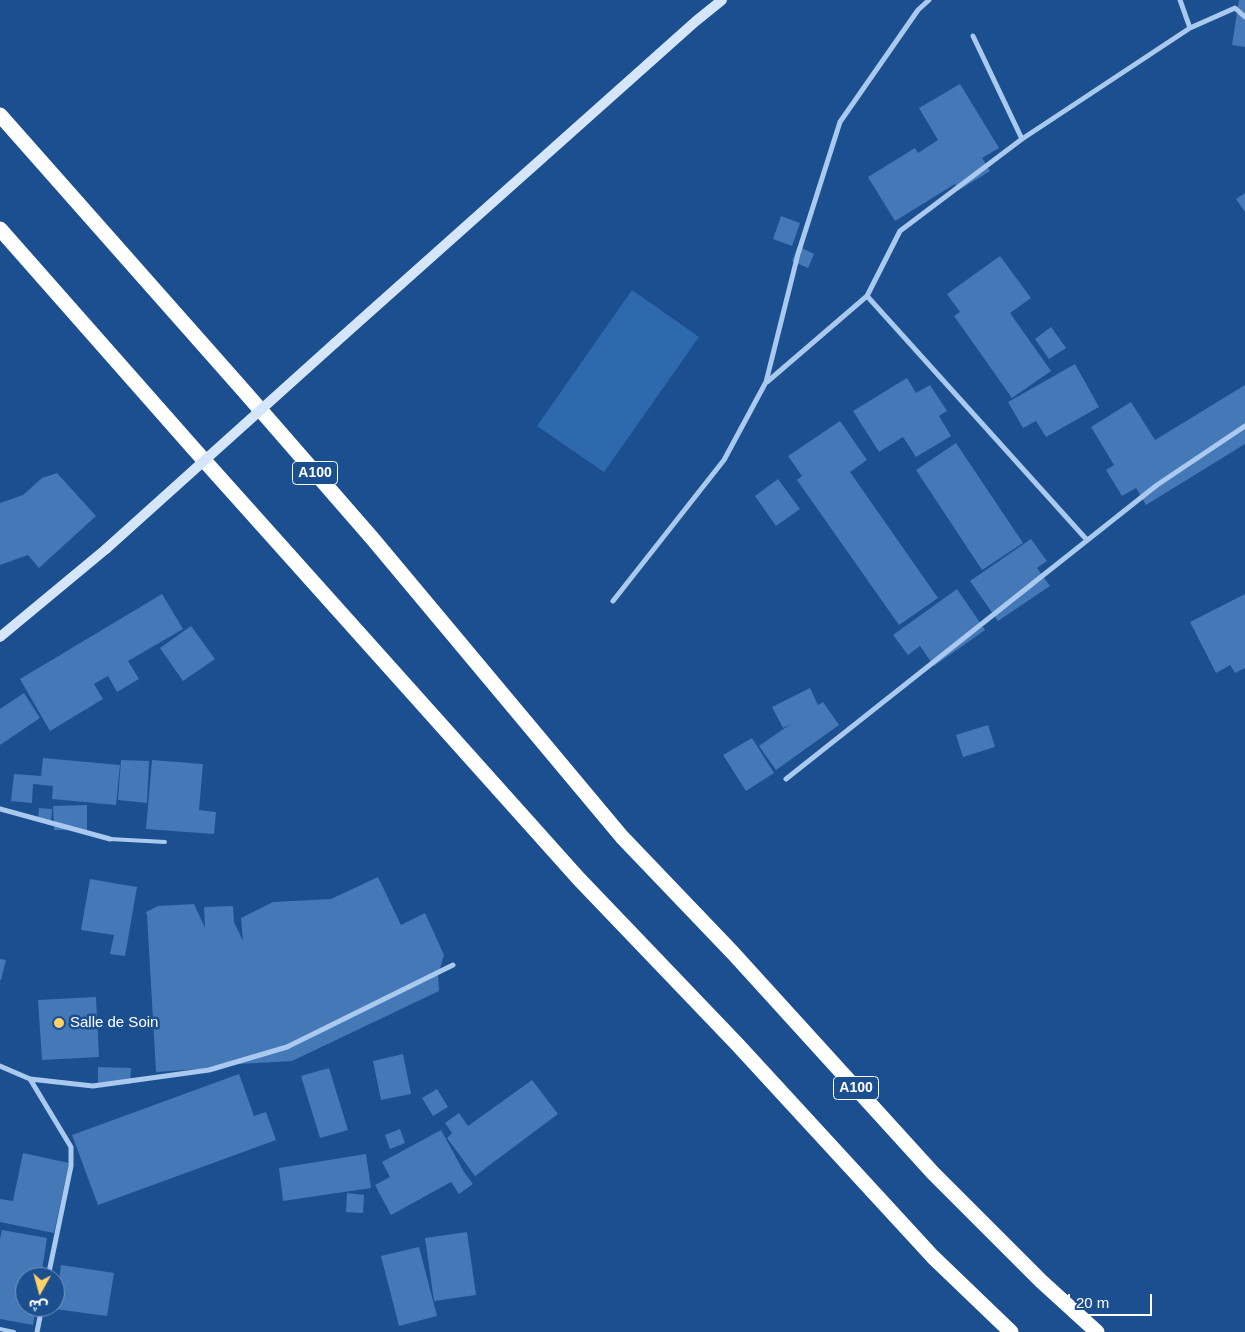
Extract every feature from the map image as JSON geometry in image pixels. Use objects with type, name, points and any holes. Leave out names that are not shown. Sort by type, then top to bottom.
[{"type":"highway","name":"A100","points":[[0,115],[340,502],[622,837],[732,953],[933,1173],[1041,1281],[1097,1332]]},
{"type":"highway","points":[[0,229],[579,879],[737,1044],[933,1257],[1011,1332]]},
{"type":"main road","points":[[0,637],[106,549],[696,20],[722,0]]},
{"type":"street","points":[[613,601],[724,460],[766,382],[798,254],[840,122],[918,10],[930,0]]},
{"type":"street","points":[[1180,0],[1190,28]]},
{"type":"street","points":[[766,382],[867,296],[900,231],[1022,139],[1190,28],[1235,8],[1245,17]]},
{"type":"street","points":[[974,36],[1022,139]]},
{"type":"street","points":[[867,296],[1087,540]]},
{"type":"street","points":[[786,780],[1156,485],[1245,426]]},
{"type":"street","points":[[0,809],[110,839]]},
{"type":"street","points":[[0,1066],[30,1079],[93,1086],[209,1070],[287,1047],[453,965]]},
{"type":"street","points":[[30,1079],[70,1147],[71,1166],[50,1267]]},
{"type":"street","points":[[37,1332],[40,1317]]},
{"type":"lane","points":[[110,839],[165,842]]},
{"type":"lane","points":[[0,1329],[14,1332]]},
{"type":"shaded area","points":[[632,290],[699,337],[604,472],[537,426]]},
{"type":"building","points":[[1239,0],[1245,0],[1245,47],[1232,45]]},
{"type":"building","points":[[960,84],[999,148],[982,158],[990,171],[959,190],[955,184],[895,221],[868,177],[915,148],[918,153],[938,140],[919,108]]},
{"type":"building","points":[[1245,193],[1245,212],[1236,199]]},
{"type":"building","points":[[781,216],[800,223],[792,246],[773,239]]},
{"type":"building","points":[[798,246],[814,254],[808,268],[792,261]]},
{"type":"building","points":[[1000,256],[1031,298],[1010,313],[1051,371],[1012,398],[954,316],[960,312],[947,294]]},
{"type":"building","points":[[1051,327],[1066,348],[1049,359],[1035,339]]},
{"type":"building","points":[[1075,364],[1099,407],[1046,437],[1036,421],[1023,428],[1008,402]]},
{"type":"building","points":[[907,378],[916,393],[930,385],[947,411],[939,416],[951,436],[916,457],[903,437],[879,452],[853,411]]},
{"type":"building","points":[[1245,385],[1245,444],[1146,505],[1136,488],[1122,496],[1106,470],[1114,465],[1091,427],[1131,402],[1155,440]]},
{"type":"building","points":[[840,421],[867,460],[850,472],[938,598],[899,625],[797,480],[802,476],[788,456]]},
{"type":"building","points":[[956,443],[1023,543],[982,570],[916,470]]},
{"type":"building","points":[[57,473],[96,516],[39,568],[28,555],[0,565],[0,503],[23,495],[42,478]]},
{"type":"building","points":[[778,479],[800,509],[776,526],[755,496]]},
{"type":"building","points":[[1031,539],[1047,561],[1037,568],[1050,586],[998,621],[970,581]]},
{"type":"building","points":[[957,589],[985,630],[934,666],[920,646],[908,655],[893,635]]},
{"type":"building","points":[[162,594],[183,629],[128,661],[139,679],[117,692],[108,676],[94,684],[103,699],[50,731],[20,679]]},
{"type":"building","points":[[1245,594],[1245,668],[1235,673],[1230,665],[1216,673],[1190,622]]},
{"type":"building","points":[[191,626],[215,659],[183,681],[160,648]]},
{"type":"building","points":[[810,688],[818,705],[823,702],[839,725],[776,770],[759,746],[792,723],[783,728],[772,707]]},
{"type":"building","points":[[24,693],[40,718],[0,745],[0,709]]},
{"type":"building","points":[[988,725],[995,747],[963,757],[956,735]]},
{"type":"building","points":[[752,738],[774,773],[746,791],[723,755]]},
{"type":"building","points":[[43,758],[120,765],[116,805],[52,799],[53,786],[33,784],[32,803],[11,801],[14,774],[41,776]]},
{"type":"building","points":[[121,760],[149,761],[147,803],[118,800]]},
{"type":"building","points":[[152,760],[203,764],[199,810],[216,812],[214,834],[146,829]]},
{"type":"building","points":[[87,805],[87,830],[54,830],[53,806]]},
{"type":"building","points":[[39,808],[52,809],[51,822],[38,821]]},
{"type":"building","points":[[378,877],[401,925],[425,913],[444,955],[438,975],[439,991],[292,1061],[222,1065],[215,1068],[156,1072],[146,912],[158,906],[194,904],[205,928],[204,907],[233,906],[234,922],[243,941],[241,918],[273,902],[331,899]]},
{"type":"building","points":[[90,879],[137,887],[125,956],[110,954],[114,935],[81,930]]},
{"type":"building","points":[[0,959],[6,960],[1,980],[0,980]]},
{"type":"building","points":[[96,997],[99,1057],[42,1060],[38,1000]]},
{"type":"building","points":[[403,1054],[411,1094],[381,1100],[373,1061]]},
{"type":"building","points":[[98,1067],[131,1068],[130,1084],[98,1084]]},
{"type":"building","points":[[329,1068],[348,1130],[320,1138],[301,1076]]},
{"type":"building","points":[[239,1074],[254,1116],[266,1112],[276,1140],[98,1205],[72,1135]]},
{"type":"building","points":[[532,1080],[558,1114],[475,1176],[447,1138],[452,1133],[445,1123],[459,1113],[468,1126]]},
{"type":"building","points":[[437,1089],[448,1107],[433,1116],[422,1098]]},
{"type":"building","points":[[400,1129],[405,1143],[390,1149],[385,1135]]},
{"type":"building","points":[[441,1130],[464,1172],[473,1184],[459,1194],[451,1182],[391,1215],[375,1185],[390,1177],[382,1162]]},
{"type":"building","points":[[23,1153],[69,1163],[54,1233],[0,1222],[0,1199],[13,1201]]},
{"type":"building","points":[[366,1154],[371,1188],[283,1201],[279,1168]]},
{"type":"building","points":[[347,1193],[364,1195],[363,1213],[346,1212]]},
{"type":"building","points":[[2,1230],[47,1238],[43,1267],[15,1267],[15,1317],[34,1317],[33,1325],[0,1319],[0,1239]]},
{"type":"building","points":[[467,1232],[476,1295],[434,1301],[425,1238]]},
{"type":"building","points":[[419,1247],[437,1316],[399,1326],[381,1256]]},
{"type":"building","points":[[61,1265],[114,1273],[107,1316],[65,1310],[65,1267],[61,1267]]},
{"type":"place","name":"Salle de Soin","points":[[59,1023]]}]
